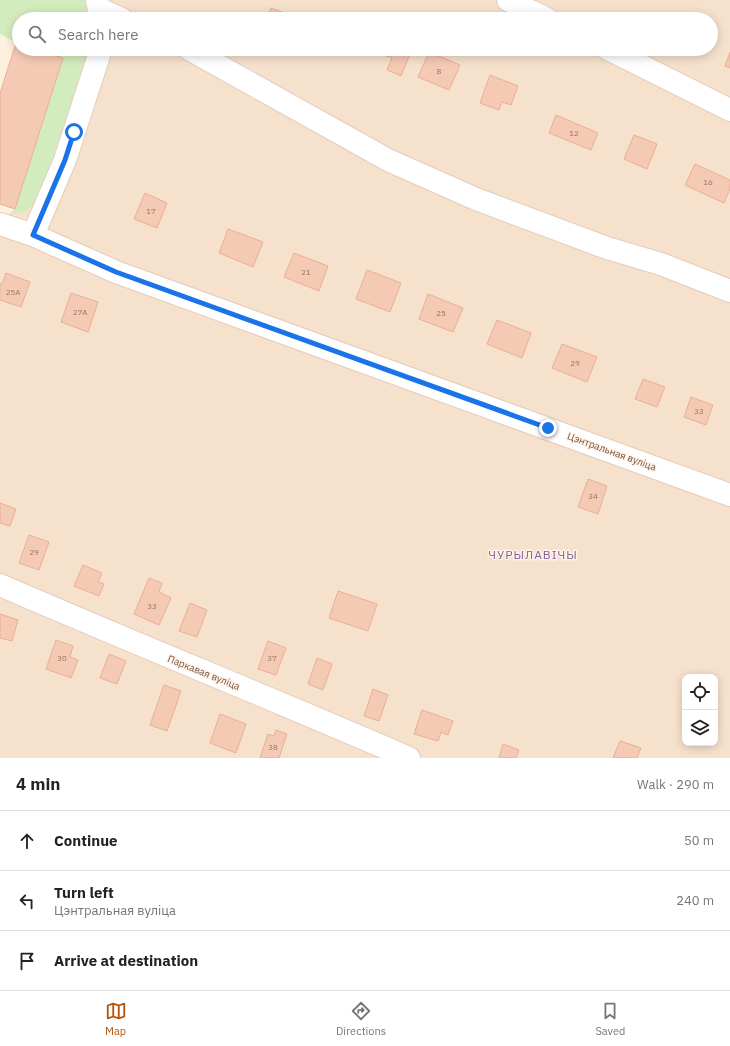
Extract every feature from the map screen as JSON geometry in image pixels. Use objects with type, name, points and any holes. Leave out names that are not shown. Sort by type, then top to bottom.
[{"type":"street","points":[[97,0],[99,9],[112,12]]},
{"type":"street","points":[[508,0],[533,12]]},
{"type":"street","points":[[33,235],[65,160],[99,56]]},
{"type":"street","points":[[202,56],[388,160],[476,199],[607,248],[661,264],[730,291]]},
{"type":"street","points":[[622,56],[730,110]]},
{"type":"street","name":"Цэнтральная вуліца","points":[[0,224],[33,235],[116,272],[730,495]]},
{"type":"street","name":"Паркавая вуліца","points":[[0,585],[112,634],[409,758]]},
{"type":"shaded area","points":[[105,0],[730,0],[730,758],[0,758],[0,213],[7,216],[38,201],[88,56],[718,56],[718,12],[101,12]]},
{"type":"green space","points":[[0,0],[86,0],[89,12],[12,12],[12,40],[0,34]]},
{"type":"green space","points":[[57,56],[88,56],[38,201],[26,211],[7,216],[15,209],[63,58]]},
{"type":"building","points":[[271,8],[282,12],[270,12]]},
{"type":"building","points":[[730,52],[730,68],[725,66]]},
{"type":"building","points":[[12,56],[57,56],[63,58],[15,209],[0,204],[0,93]]},
{"type":"building","points":[[386,56],[409,56],[401,76],[387,70],[392,58]]},
{"type":"building","points":[[427,56],[439,56],[460,65],[449,90],[418,77]]},
{"type":"building","points":[[490,75],[518,86],[511,105],[502,102],[499,110],[480,103]]},
{"type":"building","points":[[556,115],[598,133],[591,150],[549,133]]},
{"type":"building","points":[[634,135],[657,144],[647,169],[624,159]]},
{"type":"building","points":[[695,164],[730,180],[730,189],[724,203],[685,185]]},
{"type":"building","points":[[145,193],[167,203],[157,228],[134,219]]},
{"type":"building","points":[[228,229],[263,242],[253,267],[219,253]]},
{"type":"building","points":[[294,253],[328,266],[319,291],[284,277]]},
{"type":"building","points":[[367,270],[401,283],[390,312],[356,299]]},
{"type":"building","points":[[6,273],[30,282],[21,307],[0,300],[0,283],[2,284]]},
{"type":"building","points":[[71,293],[98,302],[88,332],[61,322]]},
{"type":"building","points":[[428,294],[463,308],[453,332],[419,319]]},
{"type":"building","points":[[497,320],[531,333],[522,358],[487,344]]},
{"type":"building","points":[[562,344],[597,357],[587,382],[552,368]]},
{"type":"building","points":[[643,379],[665,387],[657,407],[635,399]]},
{"type":"building","points":[[691,397],[713,405],[706,425],[684,417]]},
{"type":"building","points":[[588,479],[607,486],[598,514],[578,507]]},
{"type":"building","points":[[0,503],[16,509],[10,526],[0,523]]},
{"type":"building","points":[[29,535],[49,542],[39,570],[19,563]]},
{"type":"building","points":[[83,565],[102,573],[98,582],[104,584],[99,596],[74,586]]},
{"type":"building","points":[[149,578],[162,583],[159,592],[171,598],[159,625],[134,614]]},
{"type":"building","points":[[338,591],[377,604],[368,631],[329,618]]},
{"type":"building","points":[[190,603],[207,610],[197,637],[179,631]]},
{"type":"building","points":[[0,614],[18,620],[12,641],[0,638]]},
{"type":"building","points":[[56,640],[73,646],[70,657],[78,660],[71,678],[46,669]]},
{"type":"building","points":[[268,641],[286,648],[276,675],[258,669]]},
{"type":"building","points":[[109,654],[126,661],[117,684],[100,678]]},
{"type":"building","points":[[317,658],[332,664],[323,690],[308,684]]},
{"type":"building","points":[[164,685],[181,691],[167,731],[150,725]]},
{"type":"building","points":[[373,689],[388,695],[379,721],[364,716]]},
{"type":"building","points":[[422,710],[453,721],[448,735],[441,732],[438,741],[414,734]]},
{"type":"building","points":[[220,714],[246,724],[236,753],[210,743]]},
{"type":"building","points":[[276,730],[287,734],[279,758],[260,758],[268,734],[274,736]]},
{"type":"building","points":[[620,741],[641,748],[637,758],[613,758]]},
{"type":"building","points":[[503,744],[519,750],[516,758],[499,758]]},
{"type":"district","name":"ЧУРЫЛАВІЧЫ","points":[[533,555]]},
{"type":"route","points":[[74,132],[65,160],[33,235],[116,272],[548,428]]}]
